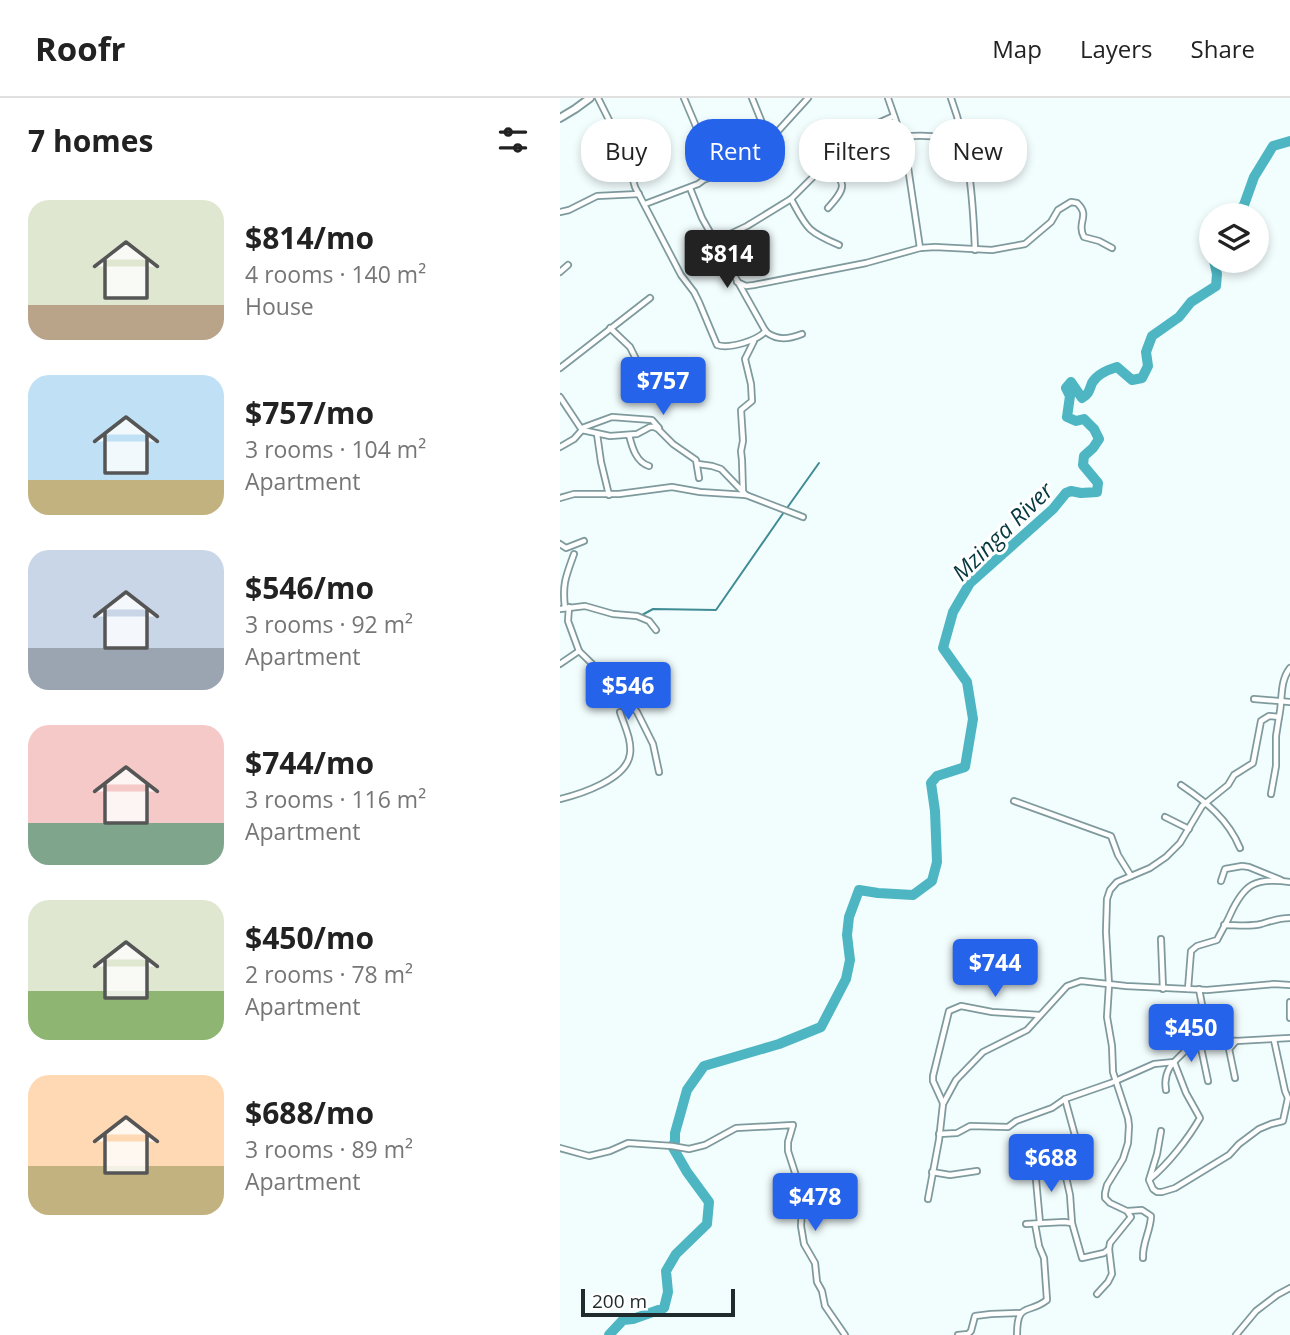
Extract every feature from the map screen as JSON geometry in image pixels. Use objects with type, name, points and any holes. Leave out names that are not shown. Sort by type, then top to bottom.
[{"type":"street","points":[[560,118],[590,98]]},
{"type":"street","points":[[598,98],[625,152],[635,187],[681,275],[699,302],[717,345],[721,347],[754,340]]},
{"type":"street","points":[[684,98],[692,119]]},
{"type":"street","points":[[752,98],[761,119]]},
{"type":"street","points":[[785,123],[808,98]]},
{"type":"street","points":[[888,98],[895,119]]},
{"type":"street","points":[[951,98],[957,119]]},
{"type":"street","points":[[887,119],[894,116]]},
{"type":"street","points":[[645,204],[700,182]]},
{"type":"street","points":[[714,238],[747,226],[791,198],[808,182]]},
{"type":"street","points":[[828,208],[840,194],[840,182]]},
{"type":"street","points":[[910,182],[920,248]]},
{"type":"street","points":[[970,182],[975,250]]},
{"type":"street","points":[[690,188],[702,218],[766,331],[783,339],[802,334]]},
{"type":"street","points":[[560,212],[597,197],[639,194]]},
{"type":"street","points":[[791,198],[810,231],[839,245]]},
{"type":"street","points":[[737,282],[746,286],[754,285],[866,263],[920,248],[992,250],[1025,244],[1051,222],[1058,209],[1071,202],[1077,203],[1083,210],[1084,217],[1080,228],[1084,237],[1112,248]]},
{"type":"street","points":[[560,272],[568,265]]},
{"type":"street","points":[[560,369],[650,298]]},
{"type":"street","points":[[610,328],[630,347],[639,365]]},
{"type":"street","points":[[745,357],[754,340],[766,331]]},
{"type":"street","points":[[734,344],[740,347],[745,357],[751,384],[752,401],[741,410],[744,494]]},
{"type":"street","points":[[560,397],[582,429],[597,434],[629,435],[650,427],[658,429],[673,444],[696,460],[699,478]]},
{"type":"street","points":[[560,447],[574,439],[582,429],[612,417],[652,420],[662,433]]},
{"type":"street","points":[[597,434],[609,495]]},
{"type":"street","points":[[629,435],[638,457],[643,464],[649,466]]},
{"type":"street","points":[[698,464],[721,469],[744,494]]},
{"type":"street","points":[[560,498],[574,494],[609,495],[672,487],[700,492],[744,494],[803,517]]},
{"type":"street","points":[[560,544],[566,548],[584,541]]},
{"type":"street","points":[[574,554],[564,583],[565,608],[579,651],[637,712],[653,744],[659,772]]},
{"type":"street","points":[[565,608],[585,606],[613,614],[637,616],[646,620],[656,630]]},
{"type":"street","points":[[560,664],[579,651]]},
{"type":"street","points":[[1270,794],[1276,766],[1276,736],[1284,676],[1290,668]]},
{"type":"street","points":[[1254,699],[1290,702]]},
{"type":"street","points":[[560,799],[603,784],[627,763],[630,746],[620,712]]},
{"type":"street","points":[[1143,1258],[1151,1216],[1142,1210],[1127,1211],[1105,1198],[1107,1185],[1122,1163],[1128,1143],[1128,1118],[1115,1081],[1107,1017],[1107,899],[1113,886],[1150,868],[1180,843],[1202,806],[1228,785],[1237,772],[1252,766],[1261,721],[1269,716],[1279,716]]},
{"type":"street","points":[[1181,786],[1206,802],[1222,818],[1240,848]]},
{"type":"street","points":[[1014,801],[1111,836],[1118,855],[1131,876]]},
{"type":"street","points":[[1165,817],[1189,829]]},
{"type":"street","points":[[1221,881],[1225,869],[1242,866],[1288,880]]},
{"type":"street","points":[[1188,989],[1191,951],[1197,946],[1217,940],[1237,899],[1246,888],[1257,883],[1288,880]]},
{"type":"street","points":[[1224,925],[1258,925],[1271,919],[1290,918]]},
{"type":"street","points":[[1161,939],[1163,989]]},
{"type":"street","points":[[928,1199],[943,1104],[956,1080],[983,1052],[1027,1030],[1067,986],[1081,981],[1163,989],[1290,985]]},
{"type":"street","points":[[1199,989],[1204,1016],[1216,1039]]},
{"type":"street","points":[[1290,1002],[1290,1018]]},
{"type":"street","points":[[943,1104],[933,1076],[949,1011],[961,1006],[992,1012],[1041,1015]]},
{"type":"street","points":[[1166,1090],[1165,1078],[1170,1065],[1185,1051],[1200,1043],[1216,1039],[1274,1040],[1290,1037]]},
{"type":"street","points":[[1161,1131],[1149,1180],[1157,1192],[1168,1192],[1229,1155],[1259,1129],[1283,1121],[1289,1097],[1285,1091],[1274,1040]]},
{"type":"street","points":[[1235,1078],[1229,1049],[1236,1041]]},
{"type":"street","points":[[1200,1043],[1208,1081]]},
{"type":"street","points":[[939,1134],[957,1133],[970,1126],[1008,1127],[1066,1099],[1154,1064],[1174,1062]]},
{"type":"street","points":[[1149,1180],[1162,1169],[1200,1118],[1186,1093],[1174,1062]]},
{"type":"street","points":[[1066,1099],[1079,1150],[1088,1170]]},
{"type":"street","points":[[560,1149],[589,1156],[628,1143],[689,1149],[705,1145],[736,1128],[793,1125],[788,1151],[799,1185],[804,1244],[814,1263],[825,1306],[845,1335]]},
{"type":"street","points":[[1062,1159],[1070,1195],[1072,1223],[1082,1258],[1104,1254],[1109,1249]]},
{"type":"street","points":[[1017,1335],[1017,1319],[1021,1313],[1047,1300],[1044,1258],[1039,1245],[1037,1224],[1035,1169]]},
{"type":"street","points":[[932,1172],[950,1175],[977,1171]]},
{"type":"street","points":[[1097,1294],[1112,1274],[1109,1249],[1112,1238],[1130,1218],[1127,1211]]},
{"type":"street","points":[[1026,1224],[1072,1223]]},
{"type":"street","points":[[1236,1335],[1256,1311],[1290,1288]]},
{"type":"street","points":[[958,1335],[971,1331],[975,1316],[1021,1313]]},
{"type":"waterway","name":"Mzinga River","points":[[1245,203],[1254,177],[1273,146],[1290,141]]},
{"type":"waterway","name":"Mzinga River","points":[[609,1335],[623,1320],[664,1308],[668,1292],[666,1271],[676,1254],[707,1224],[709,1202],[672,1146],[687,1090],[704,1066],[779,1044],[821,1027],[846,979],[850,960],[847,935],[849,917],[859,890],[913,895],[932,881],[937,862],[931,783],[937,776],[965,767],[973,719],[967,682],[943,648],[953,612],[970,583],[1053,509],[1066,493],[1097,492],[1098,483],[1083,465],[1084,456],[1099,439],[1084,419],[1076,421],[1067,417],[1070,396],[1066,388],[1071,382],[1082,398],[1097,377],[1117,367],[1132,380],[1142,378],[1148,366],[1146,352],[1152,336],[1179,317],[1191,302],[1216,286],[1217,273]]},
{"type":"waterway","points":[[787,508],[819,463]]},
{"type":"waterway","points":[[642,615],[653,609],[716,610],[784,512]]}]
